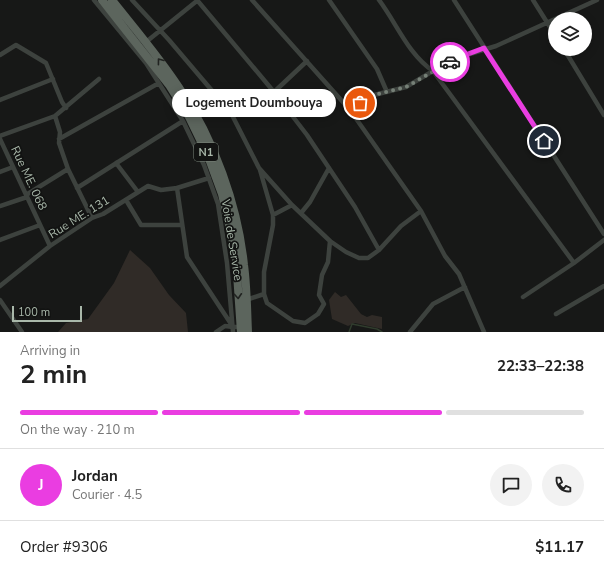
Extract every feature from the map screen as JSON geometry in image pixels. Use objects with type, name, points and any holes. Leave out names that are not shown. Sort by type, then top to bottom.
[{"type":"highway","name":"N1","points":[[102,0],[169,85],[189,117],[208,156],[222,194],[232,233],[236,259],[239,330]]},
{"type":"highway","name":"N1","points":[[112,0],[146,42],[177,85],[196,115],[221,171],[238,226],[244,265],[246,300],[239,330]]},
{"type":"street","name":"Voie de Service","points":[[94,0],[146,63],[183,121],[204,166],[218,204],[239,330]]},
{"type":"street","points":[[132,0],[160,30],[231,113],[259,168],[273,215],[273,225],[264,272],[264,294],[268,303],[293,321],[305,323],[318,314],[324,304],[319,295],[322,275],[328,262],[330,241]]},
{"type":"street","points":[[146,42],[197,0],[274,92],[307,135],[355,207],[379,250]]},
{"type":"street","points":[[252,0],[350,110],[421,211],[445,256],[459,274],[484,332]]},
{"type":"street","points":[[329,0],[377,69],[387,92]]},
{"type":"street","points":[[379,0],[410,50],[433,71],[574,263]]},
{"type":"street","points":[[454,0],[604,234]]},
{"type":"street","points":[[533,0],[547,22]]},
{"type":"street","points":[[350,110],[370,96],[406,87],[460,57],[484,48],[496,46],[597,0]]},
{"type":"street","points":[[0,55],[16,45],[46,63],[62,102],[66,108]]},
{"type":"street","points":[[568,56],[604,115]]},
{"type":"street","points":[[274,92],[307,62]]},
{"type":"street","points":[[0,100],[53,79]]},
{"type":"street","points":[[0,137],[55,116],[99,79]]},
{"type":"street","points":[[59,139],[159,83]]},
{"type":"street","points":[[55,116],[60,132],[59,143],[68,169],[92,218]]},
{"type":"street","points":[[77,188],[183,121]]},
{"type":"street","name":"Rue ME. 068","points":[[0,137],[50,246]]},
{"type":"street","points":[[116,163],[138,192]]},
{"type":"street","points":[[0,172],[13,167]]},
{"type":"street","points":[[259,168],[292,205],[330,241],[346,252],[359,258],[368,258],[379,250],[401,226],[421,211]]},
{"type":"street","points":[[302,213],[310,202],[328,168]]},
{"type":"street","points":[[0,206],[27,196],[68,169]]},
{"type":"street","name":"Rue ME. 131","points":[[0,286],[50,246],[92,218],[103,214],[148,186],[161,190],[177,188],[209,178]]},
{"type":"street","points":[[177,188],[187,257],[239,330]]},
{"type":"street","points":[[126,200],[142,226],[182,225]]},
{"type":"street","points":[[273,215],[292,205]]},
{"type":"street","points":[[0,240],[40,225]]},
{"type":"street","points":[[523,297],[574,263],[604,240]]},
{"type":"street","points":[[556,314],[604,286]]},
{"type":"street","points":[[410,332],[433,304],[465,288]]},
{"type":"street","points":[[246,300],[264,294]]},
{"type":"street","points":[[0,300],[22,332]]},
{"type":"street","points":[[216,332],[225,326],[239,330]]},
{"type":"shaded area","points":[[130,250],[150,268],[169,295],[186,313],[188,332],[58,332],[66,323],[88,319],[114,283]]},
{"type":"shaded area","points":[[335,292],[341,297],[346,295],[361,314],[367,317],[372,315],[382,317],[382,329],[355,323],[348,326],[332,319],[329,300]]},
{"type":"waterway","points":[[349,332],[352,324],[377,329],[382,332]]},
{"type":"way so far","points":[[360,103],[370,96],[406,87],[450,62]]},
{"type":"place","name":"Logement Doumbouya","points":[[360,103]]},
{"type":"route","points":[[450,62],[484,48],[544,141]]}]
